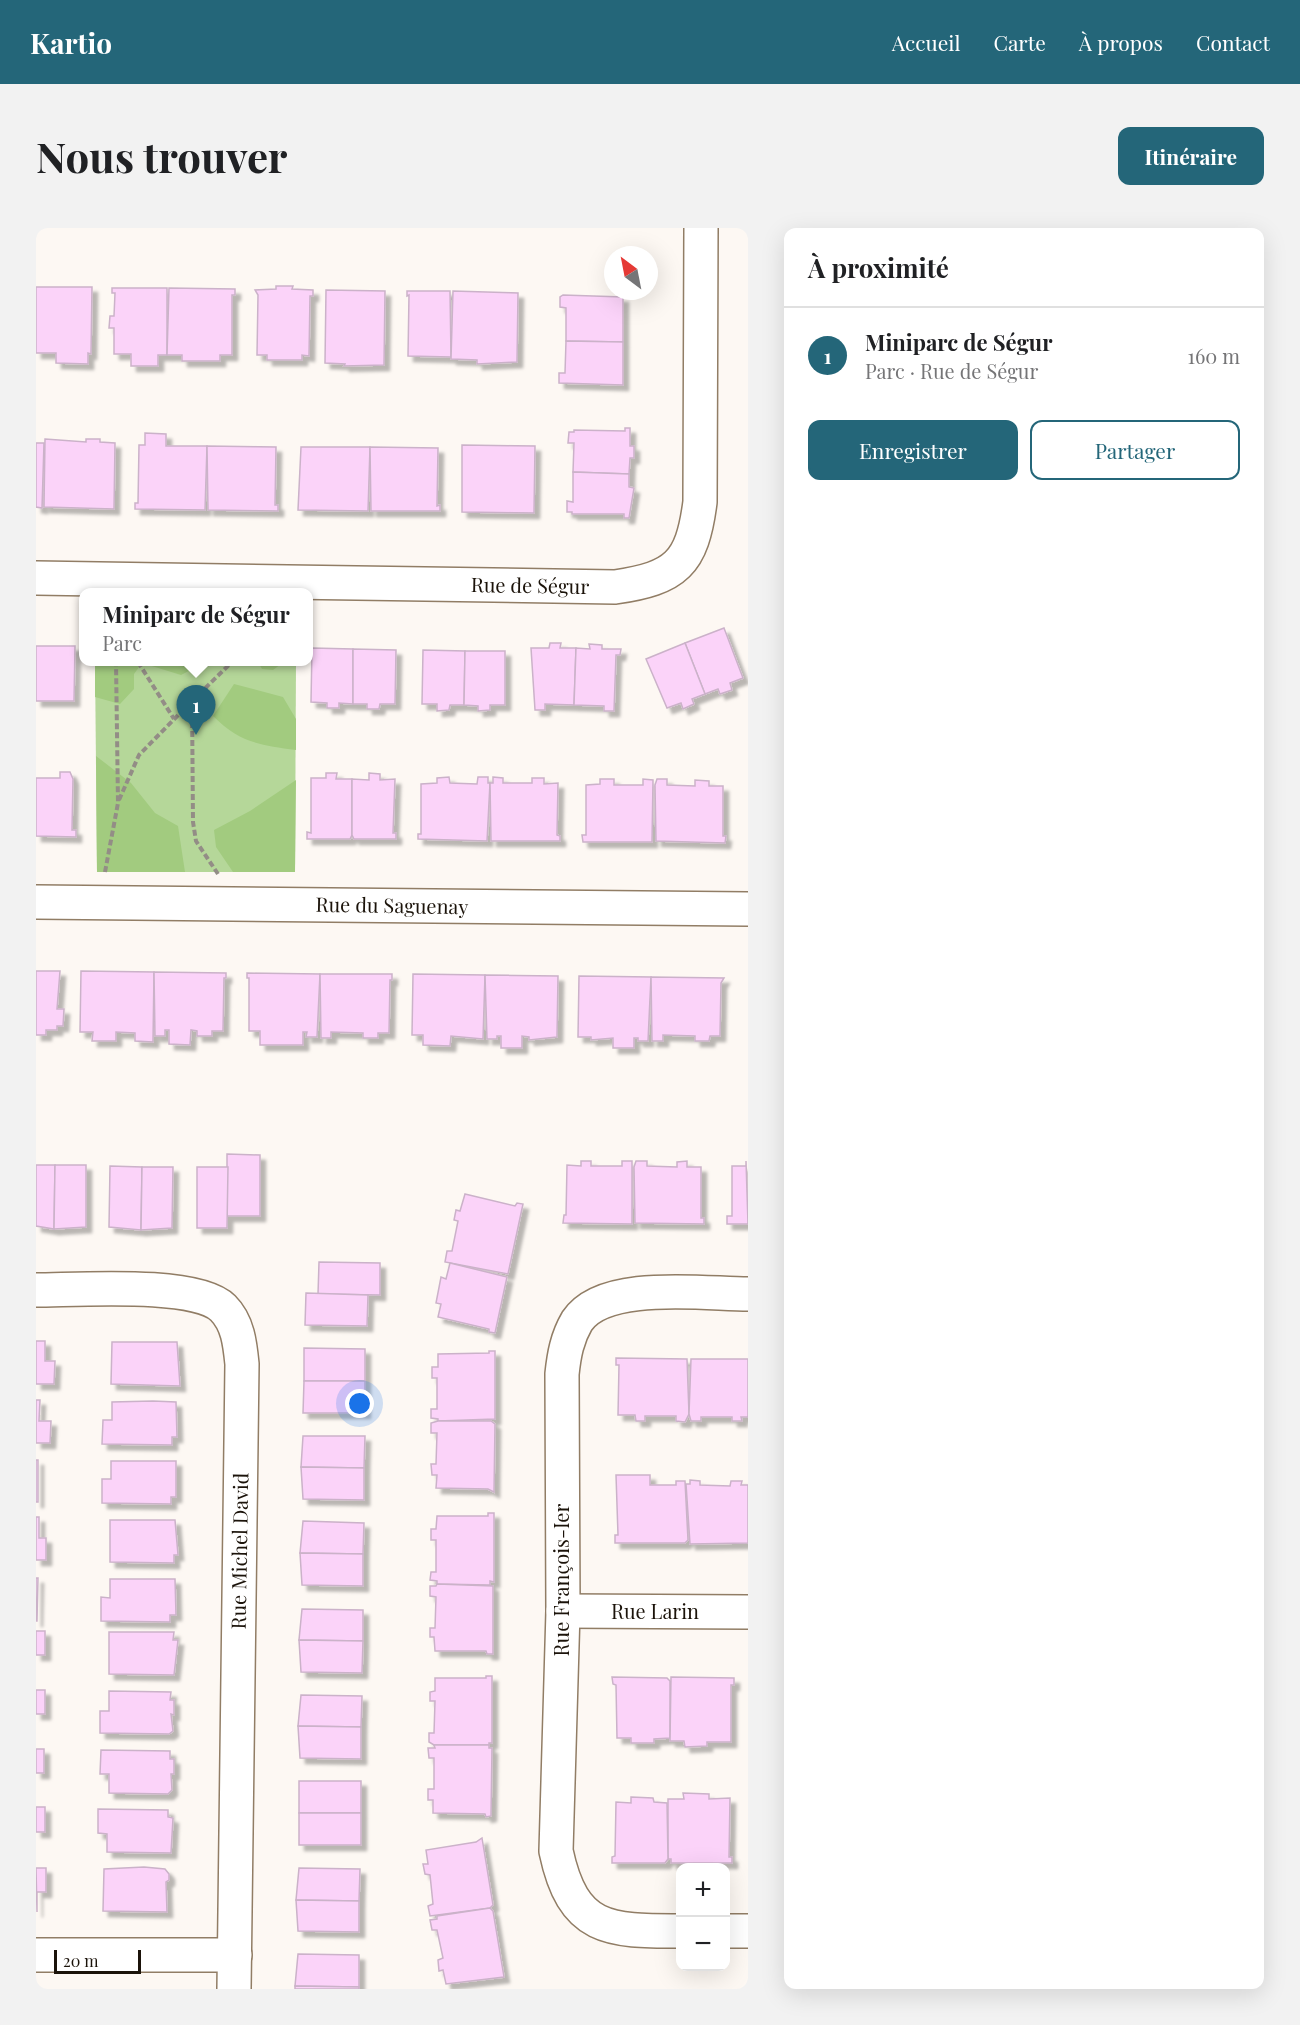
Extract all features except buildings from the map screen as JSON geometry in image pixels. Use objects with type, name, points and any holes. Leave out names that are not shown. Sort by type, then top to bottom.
[{"type":"street","name":"Rue de Ségur","points":[[36,578],[615,587],[648,582],[678,566],[695,535],[700,502],[701,228]]},
{"type":"street","name":"Rue du Saguenay","points":[[36,902],[748,909]]},
{"type":"street","name":"Rue Michel David","points":[[36,1290],[165,1290],[198,1294],[223,1307],[238,1332],[242,1364],[234,1989]]},
{"type":"street","name":"Rue François-Ier","points":[[676,1931],[629,1931],[602,1924],[578,1907],[562,1882],[556,1851],[563,1611],[562,1374],[566,1345],[578,1320],[601,1302],[630,1293],[748,1294]]},
{"type":"street","name":"Rue Larin","points":[[563,1611],[748,1612]]},
{"type":"street","points":[[730,1931],[748,1932]]},
{"type":"street","points":[[36,1955],[235,1956]]},
{"type":"path","points":[[99,903],[118,803],[116,666]]},
{"type":"path","points":[[141,666],[174,718]]},
{"type":"path","points":[[118,803],[139,755],[228,666]]},
{"type":"path","points":[[192,701],[193,822],[196,841],[211,866],[243,904]]},
{"type":"green space","points":[[95,666],[296,666],[295,872],[97,872]]},
{"type":"green space","points":[[95,666],[140,666],[134,674],[134,689],[120,704],[95,697]]},
{"type":"green space","points":[[152,666],[198,666],[181,675]]},
{"type":"green space","points":[[260,666],[278,666],[273,670],[262,669]]},
{"type":"green space","points":[[234,684],[283,697],[296,719],[296,750],[251,741],[232,732],[213,716]]},
{"type":"green space","points":[[96,756],[131,783],[155,813],[178,826],[185,872],[97,872]]},
{"type":"green space","points":[[296,780],[295,872],[233,872],[216,847],[214,830],[250,811]]},
{"type":"place","name":"Miniparc de Ségur","points":[[196,735]]}]
